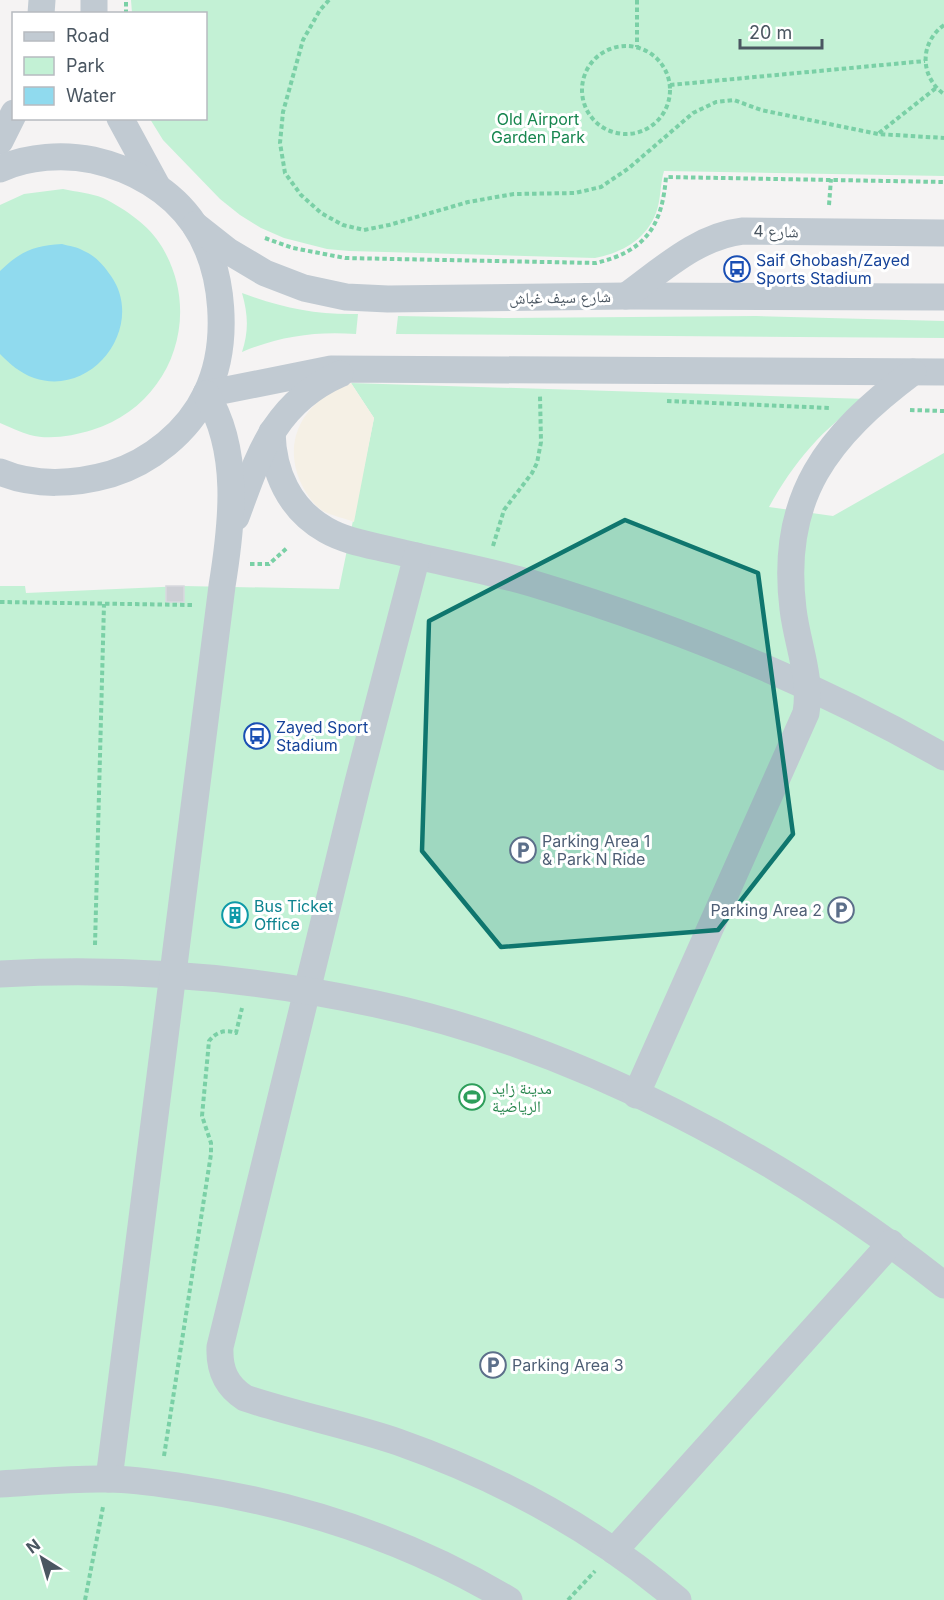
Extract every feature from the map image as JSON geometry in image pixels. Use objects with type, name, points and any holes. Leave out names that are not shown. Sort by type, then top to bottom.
[{"type":"street","points":[[0,141],[12,117]]},
{"type":"street","points":[[121,120],[157,187]]},
{"type":"street","points":[[0,169],[30,159],[57,156],[84,158],[110,164],[157,187],[178,205],[195,225],[207,250],[220,303],[221,331],[218,358],[206,394],[191,418],[171,440],[147,458],[121,471],[93,479],[64,483],[35,481],[0,472]]},
{"type":"street","name":"شارع سيف غباش","points":[[195,225],[228,252],[265,273],[304,288],[346,297],[388,299],[626,296],[944,297]]},
{"type":"street","name":"شارع 4","points":[[626,296],[698,245],[728,232],[944,233]]},
{"type":"street","points":[[206,394],[313,372],[350,369],[944,372]]},
{"type":"street","points":[[109,1479],[219,606],[231,529],[262,448],[272,432],[284,416],[314,388],[350,369]]},
{"type":"street","points":[[636,1095],[803,721],[807,704],[805,664],[793,613],[790,562],[794,536],[808,484],[825,456],[850,424],[880,396],[913,372]]},
{"type":"street","points":[[206,394],[220,420],[228,447],[231,529]]},
{"type":"street","points":[[272,432],[272,449],[281,483],[301,511],[326,530],[350,540],[487,570],[649,623],[731,654],[806,687],[852,708],[944,757]]},
{"type":"street","points":[[417,556],[360,771],[220,1347],[220,1365],[227,1382],[235,1392],[245,1398],[397,1442],[509,1489],[562,1518],[614,1551],[678,1600]]},
{"type":"street","points":[[0,974],[94,970],[172,974],[308,990],[378,1004],[447,1022],[515,1044],[582,1070],[636,1095],[767,1163],[830,1202],[891,1244],[944,1285]]},
{"type":"street","points":[[614,1551],[891,1244]]},
{"type":"street","points":[[0,1484],[109,1479],[228,1494],[296,1510],[361,1531],[426,1557],[509,1600]]},
{"type":"path","points":[[329,0],[320,10],[303,40],[284,112],[280,143],[285,173],[301,195],[321,213],[343,225],[364,230],[468,202],[514,194],[575,193],[601,187],[629,168],[693,113],[716,102],[734,100],[772,112],[878,134],[944,138]]},
{"type":"path","points":[[636,0],[637,47]]},
{"type":"path","points":[[944,26],[937,30],[931,39],[926,50],[925,61],[927,71],[936,88],[944,94]]},
{"type":"path","points":[[625,46],[647,51],[663,65],[670,85],[665,109],[658,119],[637,132],[625,134],[613,132],[592,118],[584,102],[582,84],[592,62],[602,53],[625,46]]},
{"type":"path","points":[[670,85],[925,61]]},
{"type":"path","points":[[878,134],[936,88]]},
{"type":"path","points":[[261,236],[293,248],[345,258],[596,263],[615,258],[632,249],[646,237],[657,220],[664,202],[666,177],[944,182]]},
{"type":"path","points":[[487,570],[504,510],[537,463],[541,442],[540,395]]},
{"type":"path","points":[[225,564],[269,564],[288,547]]},
{"type":"path","points":[[0,602],[219,606]]},
{"type":"path","points":[[94,970],[104,604]]},
{"type":"path","points":[[160,1484],[211,1154],[211,1143],[202,1116],[209,1041],[224,1031],[236,1033],[242,1008]]},
{"type":"path","points":[[85,1600],[109,1479]]},
{"type":"path","points":[[568,1600],[614,1551]]},
{"type":"highlighted area","points":[[625,520],[758,573],[793,834],[718,930],[501,947],[422,851],[429,621]]},
{"type":"green space","name":"Old Airport Garden Park","points":[[131,0],[944,0],[944,176],[664,171],[658,208],[646,231],[623,249],[595,258],[327,249],[284,238],[240,215],[220,199],[163,140],[151,120],[207,120],[207,12],[132,12]]},
{"type":"green space","points":[[63,189],[94,195],[111,202],[136,218],[157,239],[174,274],[180,302],[179,329],[172,356],[160,380],[142,401],[119,418],[92,430],[69,436],[45,437],[30,435],[0,423],[0,205],[24,194]]},
{"type":"green space","points":[[242,293],[299,310],[358,314],[356,334],[327,333],[284,338],[242,352],[247,322]]},
{"type":"green space","points":[[398,316],[504,318],[756,316],[944,321],[944,338],[396,334]]},
{"type":"green space","name":"مدينة زايد الرياضية","points":[[351,383],[867,399],[837,421],[799,460],[769,507],[833,516],[944,453],[944,1600],[0,1600],[0,586],[25,586],[26,593],[184,586],[339,589],[374,418]]},
{"type":"sand","points":[[351,383],[374,418],[354,522],[327,513],[313,502],[300,481],[294,449],[296,434],[311,409],[322,398]]},
{"type":"water","points":[[62,244],[88,253],[103,265],[120,296],[122,316],[118,336],[108,353],[94,368],[76,378],[56,381],[29,376],[0,354],[0,271],[28,251],[43,246]]},
{"type":"building","points":[[166,586],[184,586],[184,602],[166,602]]},
{"type":"building","name":"Bus Ticket Office","points":[[229,908],[243,910],[241,923],[228,921]]},
{"type":"place","name":"Saif Ghobash/Zayed Sports Stadium","points":[[737,269]]},
{"type":"place","name":"Zayed Sport Stadium","points":[[257,736]]},
{"type":"place","name":"Parking Area 1 & Park N Ride","points":[[523,850]]},
{"type":"place","name":"Parking Area 2","points":[[841,910]]},
{"type":"place","name":"Bus Ticket Office","points":[[235,915]]},
{"type":"place","name":"مدينة زايد الرياضية","points":[[472,1097]]},
{"type":"place","name":"Parking Area 3","points":[[493,1365]]}]
